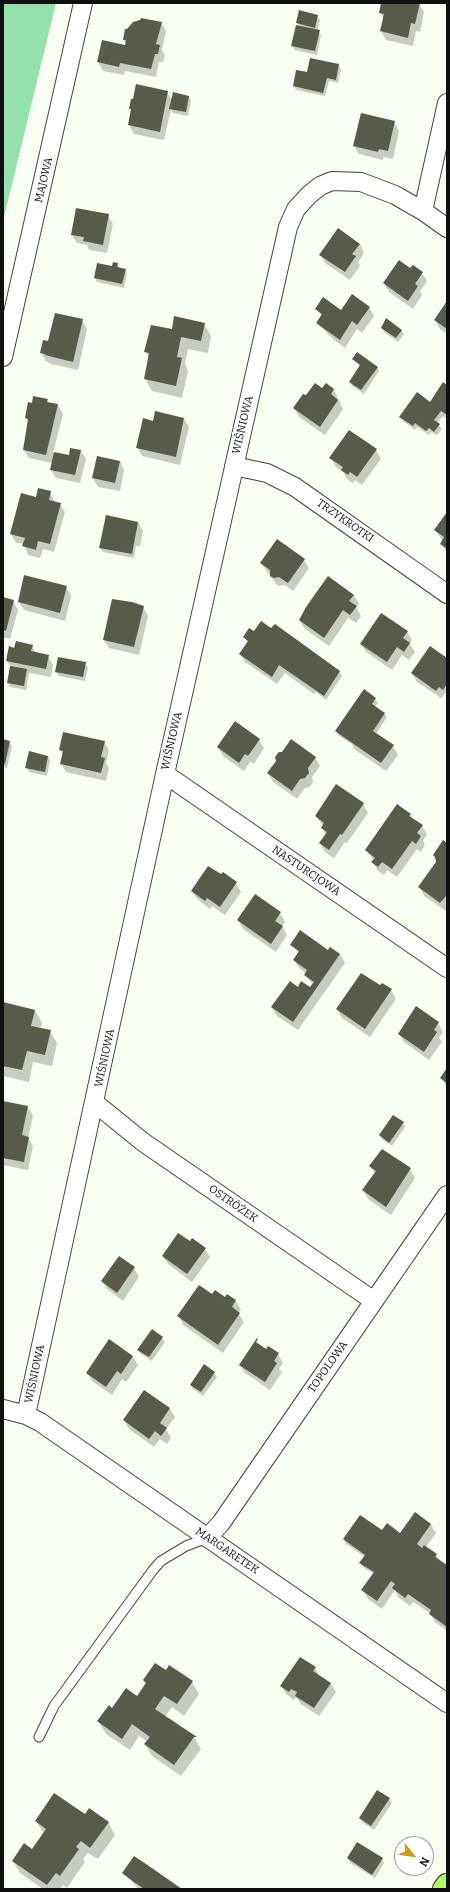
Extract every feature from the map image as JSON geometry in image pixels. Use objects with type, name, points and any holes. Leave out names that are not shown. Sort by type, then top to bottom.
[{"type":"main road","points":[[444,1889],[447,1885]]},
{"type":"street","name":"MAJOWA","points":[[3,357],[83,3]]},
{"type":"street","points":[[423,211],[447,103]]},
{"type":"street","name":"WIŚNIOWA","points":[[26,1415],[165,774],[288,227],[296,209],[320,186],[332,181],[347,181],[361,182],[381,188],[423,211],[447,228]]},
{"type":"street","name":"TRZYKROTKI","points":[[234,466],[267,473],[296,487],[447,594]]},
{"type":"street","name":"NASTURCJOWA","points":[[165,774],[447,968]]},
{"type":"street","name":"OSTRÓŻEK","points":[[95,1102],[143,1142],[374,1301]]},
{"type":"street","name":"TOPOLOWA","points":[[207,1538],[221,1523],[447,1195]]},
{"type":"street","name":"MARGARETEK","points":[[3,1410],[26,1415],[40,1422],[447,1703]]},
{"type":"lane","points":[[39,1737],[54,1706],[153,1570],[161,1561],[186,1546],[207,1538]]},
{"type":"green space","points":[[3,3],[56,3],[3,221]]},
{"type":"building","points":[[381,3],[420,3],[415,24],[411,23],[408,38],[380,31],[384,14],[379,13]]},
{"type":"building","points":[[299,10],[318,15],[315,28],[296,23]]},
{"type":"building","points":[[141,18],[162,22],[156,44],[160,45],[158,54],[155,54],[151,69],[120,63],[119,67],[97,62],[102,40],[125,45],[126,40],[123,40],[125,29],[127,29],[133,22],[140,20]]},
{"type":"building","points":[[296,25],[320,30],[315,51],[291,46]]},
{"type":"building","points":[[310,58],[339,64],[336,80],[327,78],[323,93],[293,86],[296,70],[307,72]]},
{"type":"building","points":[[136,84],[168,91],[160,132],[128,125],[131,109],[129,109]]},
{"type":"building","points":[[173,92],[189,96],[186,112],[169,109]]},
{"type":"building","points":[[361,113],[395,121],[388,151],[379,149],[378,152],[353,146]]},
{"type":"building","points":[[76,208],[109,214],[103,245],[83,241],[84,237],[71,235]]},
{"type":"building","points":[[338,228],[360,244],[352,254],[356,256],[345,272],[319,255]]},
{"type":"building","points":[[399,260],[410,268],[413,265],[423,272],[415,284],[418,286],[408,301],[383,283]]},
{"type":"building","points":[[113,262],[118,263],[117,267],[126,269],[122,284],[94,278],[97,263],[112,266]]},
{"type":"building","points":[[352,294],[370,307],[357,325],[352,321],[340,340],[316,323],[322,314],[315,309],[323,297],[341,310]]},
{"type":"building","points":[[447,301],[447,329],[434,320]]},
{"type":"building","points":[[55,313],[83,319],[73,362],[40,353],[43,340],[48,341]]},
{"type":"building","points":[[174,316],[205,323],[201,341],[181,337],[177,357],[182,358],[176,386],[144,379],[149,353],[144,352],[151,325],[172,329]]},
{"type":"building","points":[[386,318],[402,330],[396,338],[381,328]]},
{"type":"building","points":[[357,352],[378,367],[361,390],[349,382],[360,365],[352,359]]},
{"type":"building","points":[[443,382],[447,385],[447,415],[441,411],[434,420],[440,424],[434,432],[429,428],[426,431],[415,423],[413,426],[399,417],[417,392],[430,402]]},
{"type":"building","points":[[315,383],[322,388],[326,383],[334,389],[331,394],[338,400],[320,427],[293,408],[303,394],[306,395]]},
{"type":"building","points":[[33,396],[48,399],[47,402],[58,404],[46,455],[23,450],[28,419],[25,418],[28,402],[32,403]]},
{"type":"building","points":[[155,411],[184,418],[176,457],[136,448],[143,418],[153,421]]},
{"type":"building","points":[[349,430],[377,449],[357,477],[350,472],[348,475],[341,470],[343,467],[329,458]]},
{"type":"building","points":[[70,448],[81,450],[75,475],[50,470],[54,452],[69,455]]},
{"type":"building","points":[[97,456],[120,461],[115,483],[92,478]]},
{"type":"building","points":[[38,488],[51,491],[49,500],[61,503],[50,544],[38,541],[36,550],[22,546],[25,538],[10,534],[21,493],[36,497]]},
{"type":"building","points":[[447,512],[446,548],[440,544],[444,537],[434,530]]},
{"type":"building","points":[[106,515],[138,522],[132,554],[99,548]]},
{"type":"building","points":[[277,539],[305,559],[288,583],[279,577],[274,578],[270,576],[270,570],[260,563]]},
{"type":"building","points":[[24,575],[67,586],[60,613],[18,602]]},
{"type":"building","points":[[328,576],[354,595],[349,601],[357,606],[350,615],[343,610],[324,638],[299,620],[306,607]]},
{"type":"building","points":[[3,597],[14,600],[6,631],[3,630]]},
{"type":"building","points":[[112,599],[132,602],[144,606],[134,647],[103,640]]},
{"type":"building","points":[[381,613],[408,631],[403,638],[410,643],[404,652],[397,647],[387,662],[360,644]]},
{"type":"building","points":[[261,621],[271,628],[275,624],[340,671],[324,696],[279,665],[272,677],[239,654],[248,641],[243,637],[249,628],[254,631]]},
{"type":"building","points":[[16,641],[33,645],[31,651],[49,655],[46,669],[6,661],[9,646],[14,648]]},
{"type":"building","points":[[430,646],[447,658],[447,684],[443,690],[439,687],[436,691],[411,673]]},
{"type":"building","points":[[58,657],[86,662],[83,677],[55,672]]},
{"type":"building","points":[[10,666],[27,669],[24,686],[7,683]]},
{"type":"building","points":[[364,689],[376,698],[372,704],[385,713],[373,731],[394,745],[381,763],[335,731]]},
{"type":"building","points":[[235,721],[260,739],[248,756],[245,754],[239,763],[217,747]]},
{"type":"building","points":[[63,732],[105,741],[101,757],[105,758],[101,773],[60,764],[63,751],[59,750]]},
{"type":"building","points":[[3,739],[10,741],[5,764],[3,763]]},
{"type":"building","points":[[291,739],[316,757],[308,768],[309,773],[305,778],[300,779],[292,791],[267,773],[276,761],[275,757],[279,752],[282,752]]},
{"type":"building","points":[[29,751],[48,756],[45,772],[25,768]]},
{"type":"building","points":[[336,784],[364,803],[342,835],[340,834],[329,850],[319,843],[327,832],[321,828],[324,823],[315,816]]},
{"type":"building","points":[[397,804],[411,814],[409,816],[423,825],[417,833],[421,836],[416,844],[412,841],[392,869],[382,862],[378,867],[371,862],[375,858],[365,850]]},
{"type":"building","points":[[443,840],[447,843],[447,895],[440,903],[418,887],[436,862],[433,855]]},
{"type":"building","points":[[208,866],[221,874],[223,872],[237,882],[220,907],[207,898],[205,901],[191,891]]},
{"type":"building","points":[[255,894],[281,912],[275,921],[283,926],[271,944],[237,920]]},
{"type":"building","points":[[300,930],[328,950],[330,947],[340,954],[293,1022],[271,1007],[290,981],[298,987],[301,981],[310,987],[314,982],[304,975],[307,970],[293,960],[299,951],[290,945]]},
{"type":"building","points":[[361,973],[380,985],[382,983],[392,989],[365,1029],[336,1009]]},
{"type":"building","points":[[3,1002],[35,1010],[31,1026],[51,1030],[45,1055],[27,1051],[22,1070],[3,1066]]},
{"type":"building","points":[[416,1006],[439,1022],[434,1030],[437,1032],[424,1052],[398,1034]]},
{"type":"building","points":[[447,1068],[447,1083],[440,1078]]},
{"type":"building","points":[[3,1101],[28,1106],[22,1135],[29,1137],[24,1162],[3,1158]]},
{"type":"building","points":[[393,1115],[404,1122],[389,1143],[379,1135]]},
{"type":"building","points":[[382,1149],[411,1168],[386,1207],[362,1190],[376,1171],[369,1166]]},
{"type":"building","points":[[178,1233],[190,1241],[192,1238],[206,1248],[187,1274],[162,1256]]},
{"type":"building","points":[[119,1256],[135,1267],[117,1293],[101,1281]]},
{"type":"building","points":[[199,1285],[212,1294],[215,1290],[225,1297],[227,1294],[236,1300],[232,1307],[240,1313],[218,1345],[177,1316]]},
{"type":"building","points":[[152,1329],[163,1337],[149,1357],[137,1350]]},
{"type":"building","points":[[257,1338],[258,1339],[256,1342],[266,1349],[268,1346],[279,1353],[274,1361],[277,1363],[265,1382],[239,1365]]},
{"type":"building","points":[[109,1339],[133,1356],[121,1374],[117,1371],[106,1387],[86,1373]]},
{"type":"building","points":[[204,1364],[215,1372],[201,1392],[190,1385]]},
{"type":"building","points":[[144,1390],[170,1408],[160,1423],[167,1428],[161,1436],[155,1431],[149,1439],[123,1420]]},
{"type":"building","points":[[415,1512],[431,1524],[417,1544],[422,1548],[424,1545],[437,1554],[435,1557],[447,1565],[447,1627],[429,1614],[431,1610],[408,1594],[405,1598],[392,1588],[395,1584],[391,1581],[377,1601],[361,1590],[374,1572],[359,1563],[365,1555],[343,1539],[360,1515],[382,1530],[387,1523],[400,1533]]},
{"type":"building","points":[[300,1657],[316,1667],[313,1671],[331,1683],[314,1708],[295,1696],[297,1692],[291,1689],[289,1692],[280,1686]]},
{"type":"building","points":[[155,1663],[166,1670],[169,1665],[193,1681],[177,1704],[164,1696],[155,1709],[197,1737],[194,1737],[174,1765],[144,1744],[150,1737],[132,1724],[122,1739],[97,1721],[109,1705],[112,1708],[126,1688],[137,1696],[146,1683],[143,1680]]},
{"type":"building","points":[[377,1790],[390,1798],[371,1826],[359,1818]]},
{"type":"building","points":[[54,1793],[85,1814],[89,1808],[109,1822],[90,1848],[81,1841],[76,1847],[79,1849],[60,1876],[56,1873],[47,1885],[12,1861],[24,1843],[32,1849],[46,1829],[35,1821]]},
{"type":"building","points":[[357,1842],[383,1858],[372,1875],[347,1858]]},
{"type":"building","points":[[134,1856],[182,1889],[144,1889],[122,1873]]}]
